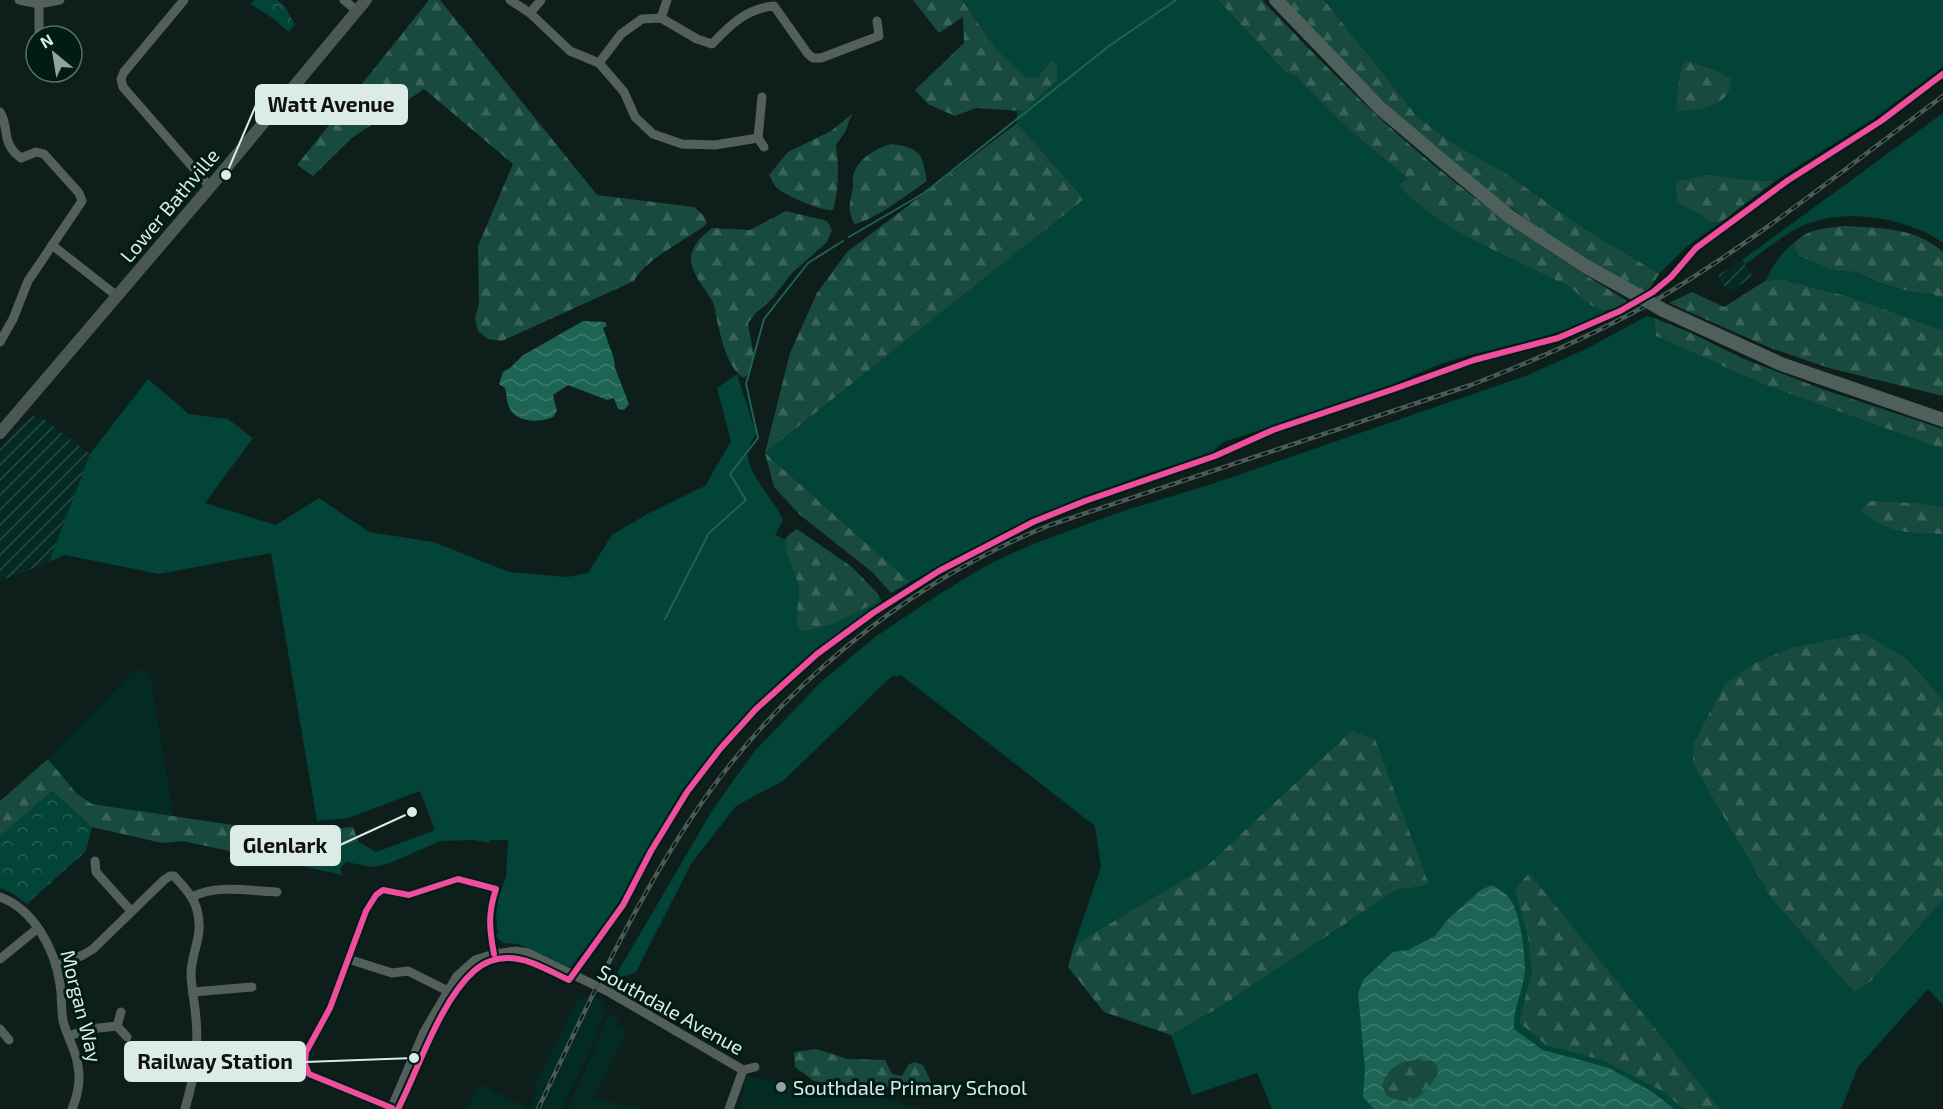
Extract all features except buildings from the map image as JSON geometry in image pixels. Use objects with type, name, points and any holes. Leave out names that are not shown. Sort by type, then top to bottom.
[{"type":"main road","name":"Lower Bathville","points":[[0,432],[210,187],[366,0]]},
{"type":"main road","points":[[1276,0],[1379,107],[1445,164],[1509,216],[1585,266],[1663,310],[1780,364],[1943,420]]},
{"type":"street","points":[[19,0],[39,4],[60,0]]},
{"type":"street","points":[[183,0],[124,72],[123,87],[210,187]]},
{"type":"street","points":[[344,0],[357,11]]},
{"type":"street","points":[[510,0],[530,13],[570,51],[599,63],[624,92],[635,117],[653,134],[682,144],[704,145],[758,138]]},
{"type":"street","points":[[530,13],[541,0]]},
{"type":"street","points":[[661,18],[667,0]]},
{"type":"street","points":[[599,63],[621,34],[642,19],[661,18],[697,39],[712,44],[732,23],[748,13],[776,3],[808,54],[813,58],[821,58],[879,36],[888,41]]},
{"type":"street","points":[[39,4],[39,24]]},
{"type":"street","points":[[877,21],[879,36]]},
{"type":"street","points":[[762,97],[758,138],[764,147]]},
{"type":"street","points":[[0,112],[3,115],[5,138],[15,154],[21,158],[36,152],[44,154],[81,196],[81,206],[28,281],[13,319],[0,342]]},
{"type":"street","points":[[52,245],[117,296]]},
{"type":"street","points":[[95,861],[96,872],[131,911]]},
{"type":"street","points":[[56,966],[93,949],[131,911],[170,876],[174,876],[192,897],[198,912],[200,934],[192,966],[197,1056],[193,1084],[185,1109]]},
{"type":"street","points":[[392,1108],[309,1074],[304,1064],[306,1052],[330,1008],[366,911],[376,894],[383,890],[409,895],[458,879],[496,889],[490,907],[489,927],[494,954]]},
{"type":"street","points":[[192,897],[205,892],[217,891],[277,892]]},
{"type":"street","name":"Morgan Way","points":[[0,897],[18,905],[38,928],[56,966],[63,1023],[78,1059],[79,1093],[73,1109]]},
{"type":"street","points":[[0,959],[38,928]]},
{"type":"street","name":"Southdale Avenue","points":[[392,1108],[424,1032],[457,976],[475,960],[516,951],[528,953],[609,992],[743,1070]]},
{"type":"street","points":[[348,959],[392,973],[408,971],[448,991]]},
{"type":"street","points":[[193,992],[252,987]]},
{"type":"street","points":[[117,1026],[121,1012]]},
{"type":"street","points":[[69,1036],[89,1029],[117,1026]]},
{"type":"street","points":[[117,1026],[127,1037]]},
{"type":"street","points":[[0,1029],[9,1040]]},
{"type":"street","points":[[729,1109],[743,1070],[755,1067]]},
{"type":"shaded area","points":[[1742,260],[1753,277],[1728,292],[1718,275]]},
{"type":"shaded area","points":[[33,416],[44,419],[90,454],[49,562],[0,581],[0,449],[17,428]]},
{"type":"shaded area","points":[[144,669],[151,680],[174,817],[92,804],[76,793],[48,759],[133,671]]},
{"type":"shaded area","points":[[591,995],[601,1000],[606,1012],[576,1081],[561,1109],[529,1109],[535,1096],[536,1084],[577,1000]]},
{"type":"shaded area","points":[[610,1013],[619,1018],[616,1023],[627,1029],[593,1097],[641,1109],[568,1109]]},
{"type":"shaded area","name":"Southdale Primary School","points":[[746,1076],[859,1093],[926,1109],[740,1109]]},
{"type":"shaded area","points":[[478,1086],[490,1087],[518,1102],[526,1109],[467,1109]]},
{"type":"green space","points":[[255,0],[278,0],[286,8],[295,25],[289,32],[250,4]]},
{"type":"green space","points":[[429,0],[440,0],[597,195],[694,207],[704,216],[707,224],[647,265],[634,281],[502,341],[488,339],[478,331],[475,318],[479,303],[478,246],[513,164],[424,89],[352,138],[313,176],[297,165]]},
{"type":"green space","points":[[913,0],[962,0],[997,50],[1026,77],[1038,77],[1051,60],[1057,65],[1057,80],[1024,111],[976,108],[955,116],[928,104],[915,90],[964,43],[963,17],[939,33]]},
{"type":"green space","points":[[962,0],[1218,0],[1285,72],[1296,76],[1338,120],[1408,179],[1400,185],[1420,205],[1458,230],[1566,285],[1591,304],[1609,310],[1573,327],[1446,362],[1375,392],[1223,442],[1210,454],[1091,494],[1010,529],[910,582],[765,453],[1084,199],[1017,123],[1017,111],[1024,111],[1051,60],[1038,77],[1026,78],[997,50]]},
{"type":"green space","points":[[1218,0],[1262,0],[1365,105],[1439,170],[1500,217],[1629,302],[1611,309],[1603,310],[1594,307],[1566,285],[1477,242],[1434,216],[1399,185],[1408,179],[1338,120],[1296,76],[1285,72]]},
{"type":"green space","points":[[1284,0],[1324,0],[1417,116],[1451,142],[1505,173],[1582,227],[1659,274],[1648,291],[1641,292],[1591,262],[1496,196],[1450,160],[1364,83]]},
{"type":"green space","points":[[1324,0],[1943,0],[1943,67],[1873,119],[1775,181],[1709,175],[1677,203],[1702,215],[1709,222],[1720,223],[1686,247],[1659,274],[1582,227],[1505,173],[1451,142],[1417,116]],"holes":[[[1684,60],[1719,71],[1731,79],[1676,111],[1678,83]]]},
{"type":"green space","points":[[1684,60],[1719,71],[1731,79],[1730,89],[1720,102],[1704,108],[1676,111],[1678,83]]},
{"type":"green space","points":[[1943,113],[1943,243],[1913,227],[1895,222],[1858,216],[1840,217],[1807,224],[1783,237],[1745,264],[1742,260]]},
{"type":"green space","points":[[852,114],[845,132],[836,145],[838,178],[833,210],[804,202],[777,188],[769,175],[788,152],[831,131]]},
{"type":"green space","points":[[1017,123],[1084,199],[765,453],[790,353],[817,293],[847,252]]},
{"type":"green space","points":[[891,144],[909,148],[918,154],[927,181],[871,218],[854,224],[850,205],[853,175],[856,168],[869,154]]},
{"type":"green space","points":[[1709,175],[1775,181],[1720,223],[1709,222],[1702,215],[1677,203],[1676,181]]},
{"type":"green space","points":[[786,211],[827,221],[832,230],[827,242],[792,273],[772,299],[748,323],[753,358],[752,365],[744,378],[734,369],[727,355],[713,302],[691,263],[692,252],[698,241],[712,228],[750,230]]},
{"type":"green space","points":[[1844,226],[1909,233],[1943,252],[1943,299],[1932,294],[1915,293],[1880,283],[1856,272],[1836,271],[1799,256],[1793,245],[1809,232]]},
{"type":"green space","points":[[1795,242],[1793,246],[1835,271],[1856,272],[1880,283],[1915,293],[1932,294],[1943,299],[1943,330],[1853,298],[1781,279],[1765,281],[1781,255]]},
{"type":"green space","points":[[1781,279],[1853,298],[1943,330],[1943,396],[1829,368],[1768,347],[1669,303],[1692,292],[1724,307],[1765,281]]},
{"type":"green space","points":[[1647,316],[1654,318],[1657,336],[1765,385],[1943,449],[1943,507],[1872,501],[1860,509],[1904,532],[1943,534],[1943,699],[1908,660],[1724,685],[1694,742],[1871,981],[1943,900],[1943,1005],[1928,989],[1858,1067],[1841,1109],[1272,1109],[1257,1073],[1192,1095],[1171,1035],[1225,1004],[1398,889],[1351,731],[1209,864],[1074,945],[1101,867],[1095,826],[901,675],[891,677],[783,781],[736,806],[691,864],[636,972],[613,980],[713,809],[753,753],[821,682],[875,637],[941,593],[989,564],[1033,544],[1123,511],[1212,484],[1528,375],[1588,348]]},
{"type":"green space","points":[[1654,318],[1744,359],[1822,389],[1943,429],[1943,449],[1765,385],[1656,336]]},
{"type":"green space","points":[[737,374],[756,433],[749,449],[748,459],[755,477],[783,520],[775,535],[786,540],[785,546],[794,568],[799,591],[798,617],[802,632],[831,623],[867,607],[876,602],[878,594],[883,602],[829,641],[767,695],[730,732],[682,790],[611,916],[570,968],[518,944],[503,943],[495,935],[498,934],[496,915],[499,895],[506,877],[508,840],[490,840],[490,843],[474,840],[440,841],[388,864],[372,867],[346,862],[340,868],[343,875],[277,861],[282,852],[340,848],[358,841],[376,852],[435,830],[420,791],[349,818],[317,821],[271,553],[159,574],[65,555],[49,562],[90,454],[148,379],[189,414],[228,419],[253,438],[205,503],[276,525],[319,498],[369,532],[434,542],[509,572],[567,577],[588,573],[612,535],[647,514],[705,486],[731,441],[717,388]]},
{"type":"green space","points":[[765,453],[910,582],[891,593],[872,572],[800,515],[774,487]]},
{"type":"green space","points":[[1871,501],[1917,503],[1943,507],[1943,534],[1888,528],[1860,509]]},
{"type":"green space","points":[[797,529],[852,567],[878,594],[877,602],[833,624],[802,632],[797,623],[798,584],[785,544],[787,537]]},
{"type":"green space","points":[[1864,633],[1908,660],[1943,699],[1943,900],[1871,981],[1854,992],[1772,899],[1693,764],[1694,742],[1724,685],[1751,665],[1790,648]]},
{"type":"green space","points":[[1351,731],[1375,739],[1429,885],[1398,889],[1225,1004],[1171,1035],[1104,1012],[1068,967],[1074,945],[1209,864]]},
{"type":"green space","points":[[48,759],[76,793],[92,804],[273,831],[353,827],[358,841],[340,848],[282,852],[277,861],[182,841],[162,843],[92,827],[52,791],[0,837],[0,801]]},
{"type":"green space","points":[[52,791],[92,827],[86,851],[27,904],[12,893],[0,888],[0,837]]},
{"type":"green space","points":[[1529,873],[1720,1109],[1684,1109],[1664,1092],[1602,1060],[1546,1045],[1519,1022],[1532,971],[1528,937],[1515,889]]},
{"type":"green space","points":[[816,1049],[848,1059],[885,1060],[892,1074],[902,1076],[908,1065],[914,1062],[923,1065],[932,1084],[928,1089],[838,1085],[814,1081],[795,1067],[794,1052]]},
{"type":"green space","points":[[1427,1058],[1436,1064],[1438,1074],[1422,1094],[1417,1098],[1404,1101],[1387,1096],[1382,1085],[1395,1067],[1411,1060]]},
{"type":"water","points":[[583,321],[605,322],[607,326],[603,328],[629,404],[624,410],[618,409],[614,398],[607,400],[568,385],[553,395],[557,411],[553,417],[535,421],[517,416],[508,405],[505,388],[499,384],[503,372],[522,356]]},
{"type":"water","points":[[1492,885],[1504,893],[1513,904],[1519,920],[1525,970],[1514,1029],[1543,1050],[1609,1068],[1654,1093],[1674,1109],[1374,1109],[1363,1097],[1365,1069],[1358,993],[1363,980],[1393,952],[1408,950],[1435,936],[1448,919],[1481,890]],"holes":[[[1427,1058],[1436,1064],[1438,1074],[1417,1098],[1404,1101],[1387,1096],[1382,1085],[1395,1067],[1405,1062]]]},
{"type":"waterway","points":[[849,237],[924,193],[1109,46],[1176,0]]},
{"type":"waterway","points":[[665,619],[709,533],[746,500],[730,474],[758,438],[746,384],[764,319],[808,263],[843,241]]},
{"type":"railway","points":[[538,1109],[628,926],[668,855],[724,772],[762,727],[803,685],[895,610],[945,577],[997,549],[1050,525],[1471,385],[1592,334],[1661,297],[1734,250],[1805,200],[1943,96]]},
{"type":"cycle path","points":[[398,1109],[441,1017],[451,999],[474,971],[494,960],[516,959],[524,960],[569,980],[623,905],[651,851],[687,792],[720,749],[756,709],[817,654],[873,613],[939,571],[1033,522],[1085,501],[1215,456],[1273,430],[1474,360],[1558,338],[1620,311],[1653,292],[1671,277],[1696,248],[1787,181],[1881,121],[1943,74]]},
{"type":"cycle path","points":[[392,1108],[309,1074],[305,1064],[306,1052],[330,1008],[366,911],[376,895],[383,890],[409,895],[458,879],[496,889],[490,921],[494,954]]},
{"type":"place","name":"Watt Avenue","points":[[226,175]]},
{"type":"place","name":"Glenlark","points":[[412,812]]},
{"type":"place","name":"Railway Station","points":[[414,1058]]},
{"type":"place","name":"Southdale Primary School","points":[[781,1087]]}]
